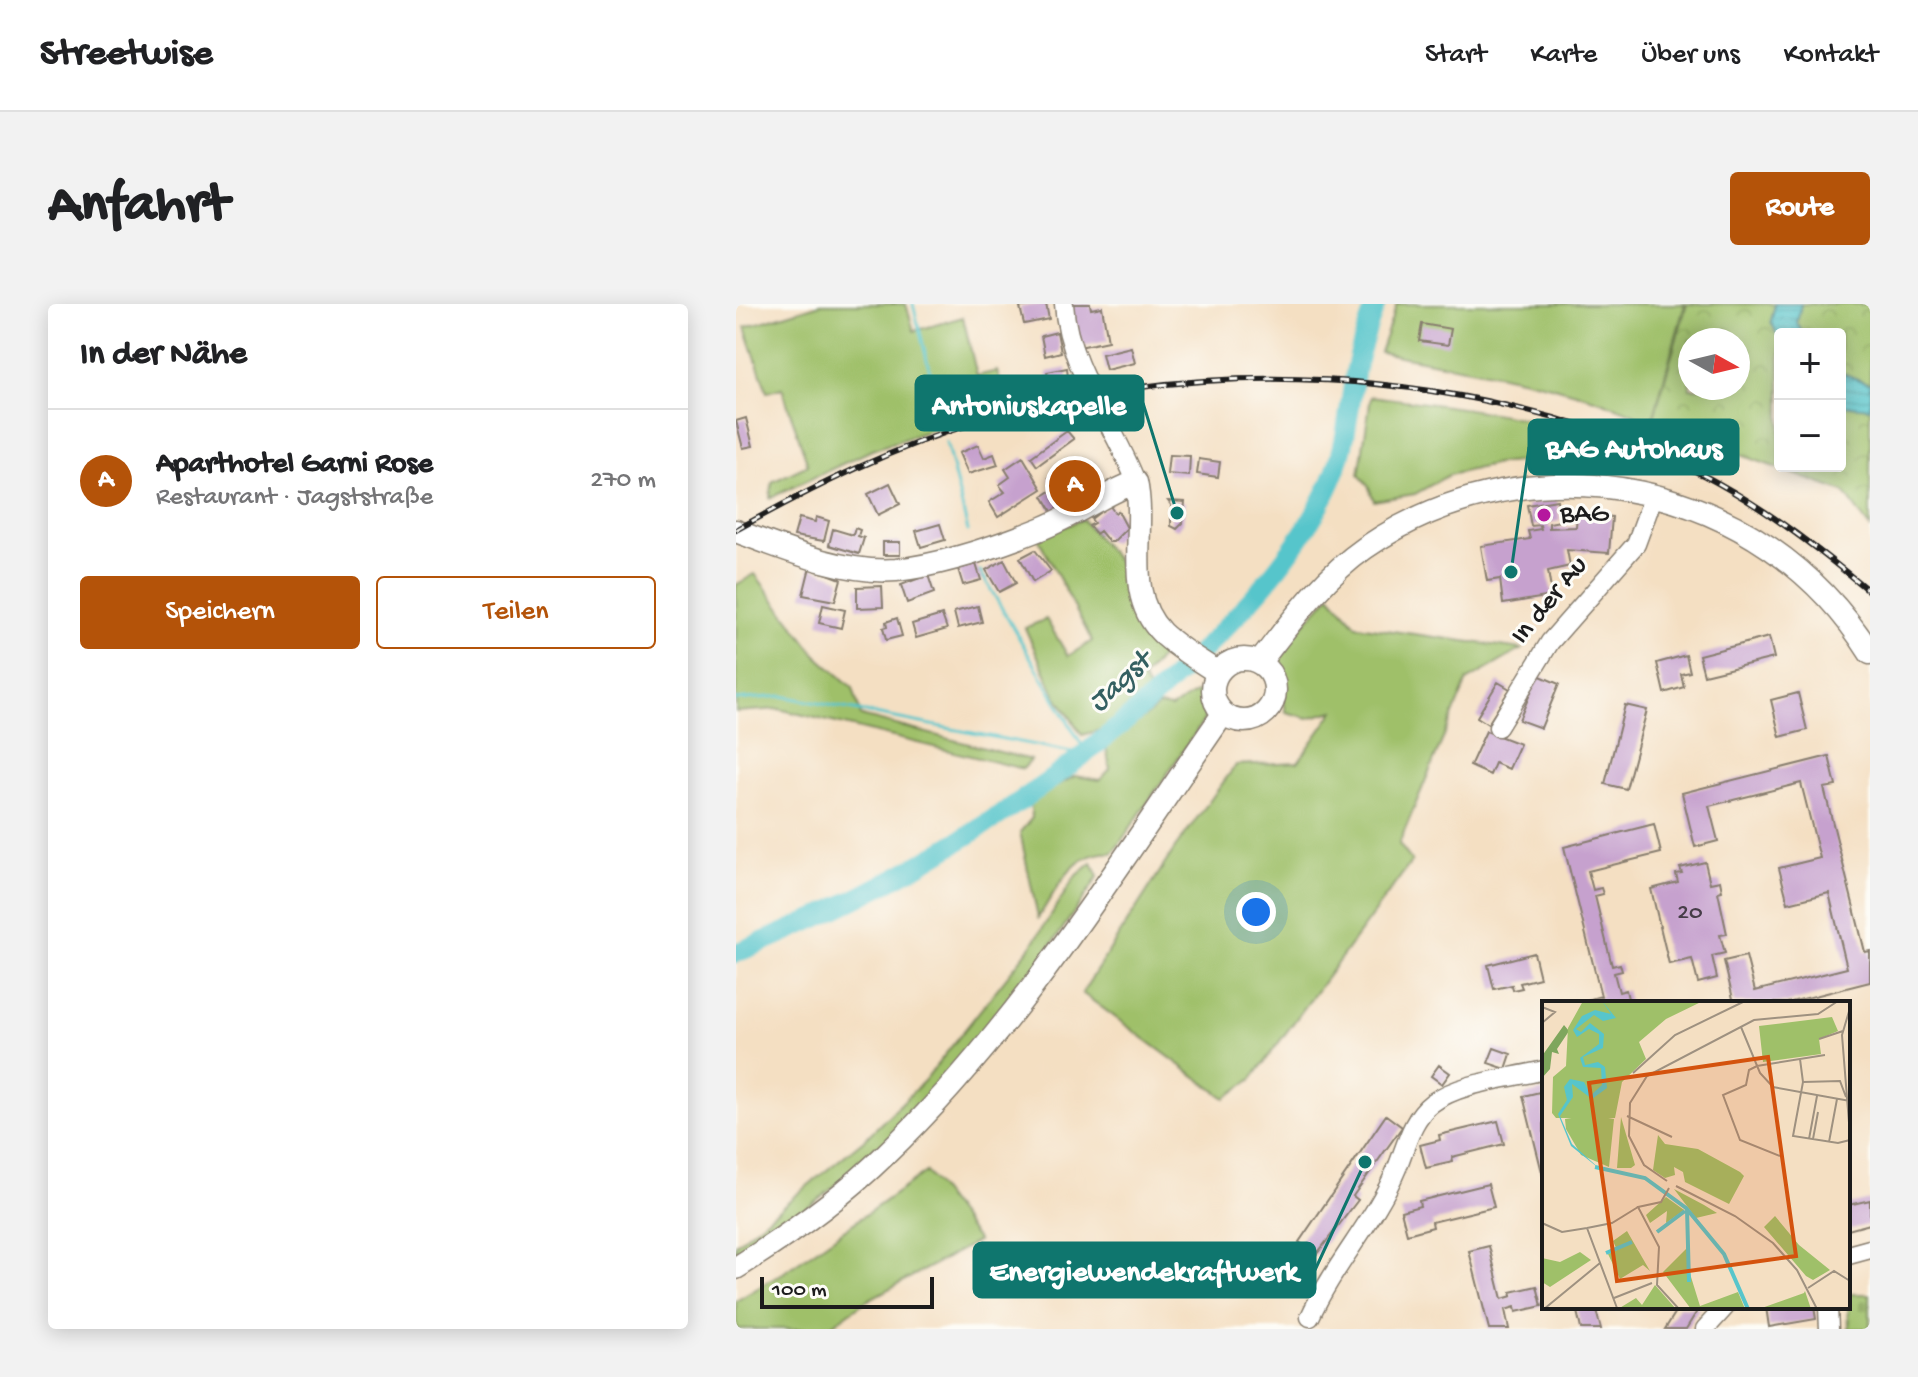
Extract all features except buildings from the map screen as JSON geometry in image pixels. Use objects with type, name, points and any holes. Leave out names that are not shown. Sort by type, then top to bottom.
[{"type":"main road","points":[[736,531],[836,562],[893,570],[923,565],[1041,529],[1136,482],[1141,503],[1138,586],[1147,614],[1179,647],[1212,668],[1232,662],[1259,663],[1272,679],[1273,699],[1268,709],[1252,720],[1232,719],[1223,714],[1213,690],[1212,668]]},
{"type":"main road","points":[[1259,663],[1316,590],[1364,549],[1417,517],[1466,499],[1538,486],[1583,484],[1654,495],[1721,518],[1792,562],[1822,590],[1870,653]]},
{"type":"main road","points":[[736,1268],[827,1206],[884,1157],[952,1088],[1010,1017],[1223,714]]},
{"type":"street","points":[[1064,304],[1065,324],[1077,361],[1136,482]]},
{"type":"street","name":"In der Au","points":[[1498,727],[1550,642],[1636,544],[1654,495]]},
{"type":"street","points":[[1310,1317],[1322,1290],[1394,1176],[1406,1143],[1428,1106],[1446,1094],[1542,1070]]},
{"type":"street","points":[[1850,1254],[1870,1249]]},
{"type":"street","points":[[1705,1329],[1723,1309]]},
{"type":"street","points":[[1828,1309],[1829,1329]]},
{"type":"green space","points":[[820,304],[906,304],[914,331],[963,317],[977,376],[997,371],[1007,404],[872,450],[770,498],[772,482],[808,465],[782,388],[767,392],[745,327]]},
{"type":"green space","points":[[1397,304],[1685,304],[1654,415],[1647,420],[1581,394],[1548,385],[1380,352]]},
{"type":"green space","points":[[1687,304],[1870,304],[1870,528],[1844,492],[1788,472],[1846,472],[1846,328],[1774,328],[1774,467],[1652,423],[1678,335],[1678,400],[1750,400],[1750,328],[1680,328]]},
{"type":"green space","points":[[1371,396],[1478,410],[1549,424],[1651,460],[1566,457],[1497,464],[1449,475],[1415,494],[1374,501],[1368,485],[1359,475]]},
{"type":"green space","points":[[1082,519],[1118,562],[1130,567],[1168,649],[1142,679],[1150,690],[1105,729],[1082,735],[1055,694],[1025,628],[1046,619],[1068,656],[1092,641],[1038,538]]},
{"type":"green space","points":[[755,574],[817,656],[853,688],[861,716],[1031,760],[1023,769],[779,709],[736,712],[736,585]]},
{"type":"green space","points":[[1330,595],[1357,626],[1522,649],[1467,681],[1399,844],[1412,861],[1252,1079],[1225,1098],[1082,993],[1175,848],[1236,765],[1298,762],[1334,711],[1308,718],[1286,712],[1275,656]]},
{"type":"green space","points":[[1197,692],[1210,697],[1204,720],[1113,853],[1099,853],[1077,864],[1038,918],[1020,832],[1032,818],[1030,800],[1075,776],[1100,780],[1110,769],[1106,746],[1159,706],[1171,708]]},
{"type":"green space","points":[[1092,863],[1098,877],[1072,916],[988,1031],[927,1103],[858,1168],[736,1259],[736,1244],[865,1139],[924,1081],[1032,945],[1075,877]]},
{"type":"green space","points":[[926,1172],[978,1241],[866,1301],[827,1329],[736,1329],[736,1301],[783,1273]]},
{"type":"green space","points":[[1850,1294],[1870,1294],[1870,1329],[1849,1329]]},
{"type":"water","points":[[1775,304],[1801,304],[1797,323],[1800,328],[1774,328],[1771,321]]},
{"type":"water","points":[[1846,374],[1870,384],[1870,408],[1846,406]]},
{"type":"waterway","points":[[913,304],[942,420]]},
{"type":"waterway","name":"Jagst","points":[[736,953],[861,896],[978,830],[1088,751],[1141,708],[1211,642],[1284,560],[1327,491],[1339,462],[1356,368],[1376,304]]},
{"type":"waterway","points":[[946,442],[968,531]]},
{"type":"waterway","points":[[980,571],[1087,754]]},
{"type":"waterway","points":[[736,700],[782,696],[1087,755]]},
{"type":"railway","points":[[736,530],[856,469],[917,443],[981,421],[1066,400],[1152,386],[1240,379],[1327,380],[1415,389],[1501,404],[1585,428],[1667,458],[1748,501],[1870,592]]},
{"type":"place","name":"Aparthotel Garni Rose","points":[[1075,486]]},
{"type":"place","name":"Antoniuskapelle","points":[[1177,513]]},
{"type":"place","name":"BAG","points":[[1544,515]]},
{"type":"place","name":"BAG Autohaus","points":[[1511,572]]},
{"type":"place","name":"Energiewendekraftwerk","points":[[1365,1162]]}]
